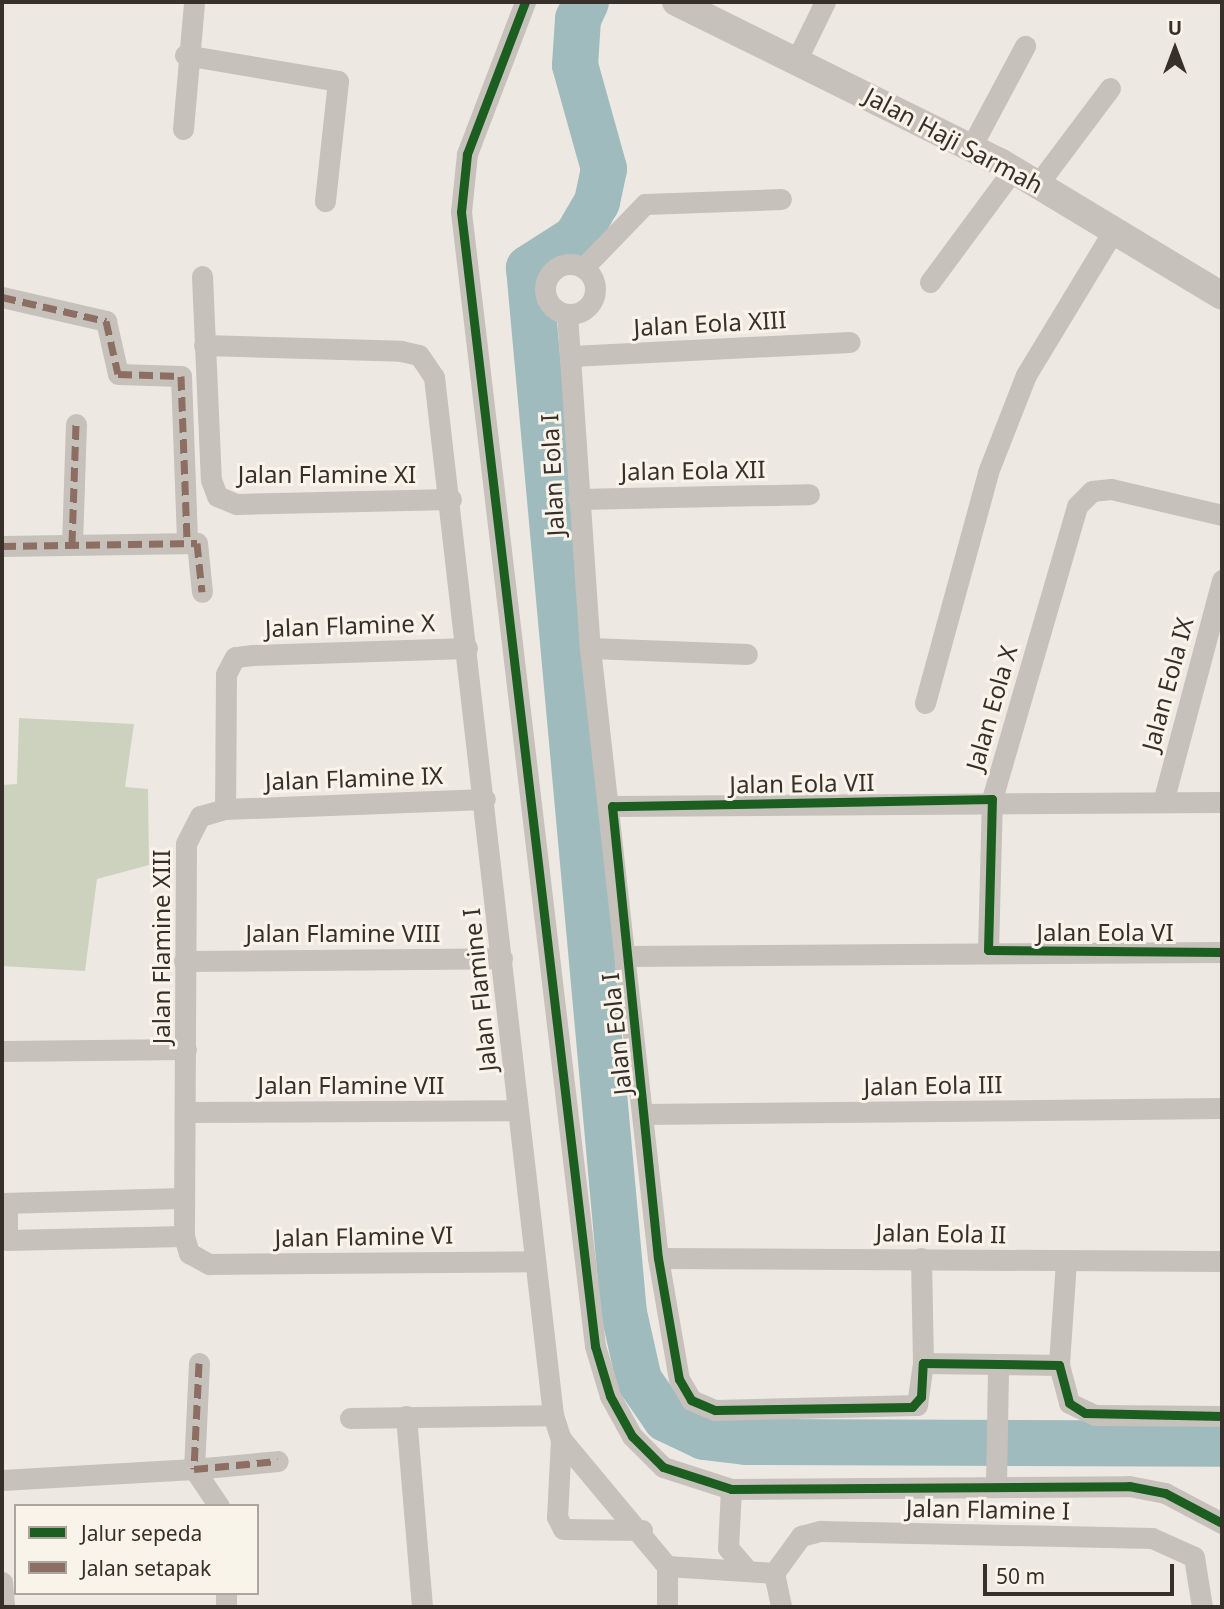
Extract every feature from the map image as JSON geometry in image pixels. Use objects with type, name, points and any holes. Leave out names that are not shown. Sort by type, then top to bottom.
[{"type":"street","points":[[183,129],[185,55],[194,2]]},
{"type":"street","points":[[525,2],[467,154],[461,212],[594,1346],[632,1436],[663,1467],[731,1489],[996,1477],[1129,1486],[1166,1493],[1222,1523]]},
{"type":"street","name":"Jalan Haji Sarmah","points":[[676,2],[798,57],[1013,170],[1112,233],[1222,296]]},
{"type":"street","points":[[798,57],[825,2]]},
{"type":"street","points":[[970,149],[1025,46]]},
{"type":"street","points":[[185,55],[338,81],[325,201]]},
{"type":"street","points":[[1038,184],[1110,88]]},
{"type":"street","points":[[930,282],[1013,170]]},
{"type":"street","points":[[584,267],[645,204],[781,200]]},
{"type":"street","points":[[925,703],[988,472],[1027,375],[1112,233]]},
{"type":"street","points":[[566,263],[584,267],[593,277],[594,297],[581,312],[567,314],[551,306],[546,280],[566,263]]},
{"type":"street","name":"Jalan Flamine XI","points":[[202,276],[204,345],[217,496],[236,504],[450,499]]},
{"type":"street","points":[[2,297],[106,321],[118,374],[181,376],[187,542]]},
{"type":"street","name":"Jalan Eola I","points":[[567,314],[572,356],[578,499],[590,648],[612,806],[658,1258],[679,1379],[691,1400],[703,1405],[912,1407],[921,1397],[923,1363]]},
{"type":"street","name":"Jalan Eola XIII","points":[[572,356],[850,342]]},
{"type":"street","name":"Jalan Flamine I","points":[[204,345],[401,351],[419,355],[434,377],[485,799],[533,1261],[553,1415],[561,1438],[642,1530],[667,1566]]},
{"type":"street","points":[[72,544],[76,424]]},
{"type":"street","name":"Jalan Eola X","points":[[988,950],[992,799],[1077,506],[1092,491],[1146,493],[1222,515]]},
{"type":"street","name":"Jalan Eola XII","points":[[578,499],[809,494]]},
{"type":"street","points":[[2,546],[187,542],[201,548],[202,592]]},
{"type":"street","name":"Jalan Eola IX","points":[[1163,802],[1222,580]]},
{"type":"street","name":"Jalan Flamine X","points":[[225,809],[226,674],[235,657],[467,648]]},
{"type":"street","points":[[590,648],[747,654]]},
{"type":"street","name":"Jalan Flamine IX","points":[[225,809],[485,799]]},
{"type":"street","name":"Jalan Eola VII","points":[[612,806],[992,799],[1222,802]]},
{"type":"street","name":"Jalan Flamine XIII","points":[[197,1258],[184,1236],[182,1198],[186,1049],[186,844],[200,816],[225,809]]},
{"type":"street","name":"Jalan Eola VI","points":[[626,956],[988,950],[1222,952]]},
{"type":"street","name":"Jalan Flamine VIII","points":[[184,961],[502,958]]},
{"type":"street","points":[[2,1051],[186,1049]]},
{"type":"street","name":"Jalan Eola III","points":[[644,1114],[1222,1108]]},
{"type":"street","name":"Jalan Flamine VII","points":[[185,1112],[517,1110]]},
{"type":"street","points":[[182,1198],[4,1203],[7,1240],[184,1236]]},
{"type":"street","name":"Jalan Flamine VI","points":[[197,1258],[209,1264],[533,1261]]},
{"type":"street","name":"Jalan Eola II","points":[[658,1258],[1222,1261]]},
{"type":"street","points":[[921,1258],[923,1363],[1059,1365]]},
{"type":"street","points":[[1066,1261],[1059,1365],[1069,1403],[1085,1413],[1222,1416]]},
{"type":"street","points":[[199,1363],[194,1469],[218,1504]]},
{"type":"street","points":[[996,1477],[998,1366]]},
{"type":"street","points":[[350,1418],[553,1415]]},
{"type":"street","points":[[406,1416],[422,1607]]},
{"type":"street","points":[[561,1438],[557,1517],[563,1529],[642,1530]]},
{"type":"street","points":[[2,1480],[194,1469],[278,1461]]},
{"type":"street","points":[[731,1489],[728,1548],[746,1569]]},
{"type":"street","name":"Jalan Flamine I","points":[[774,1573],[801,1536],[820,1531],[1152,1538],[1194,1557],[1202,1607]]},
{"type":"street","points":[[704,1567],[728,1548]]},
{"type":"street","points":[[667,1607],[667,1566],[746,1569],[774,1573],[781,1607]]},
{"type":"street","points":[[2,1582],[4,1607]]},
{"type":"green space","points":[[19,718],[134,724],[125,787],[148,789],[149,865],[97,879],[85,971],[2,966],[2,785],[17,784]]},
{"type":"waterway","points":[[586,2],[578,19],[575,65],[604,169],[597,202],[576,238],[529,268],[624,1313],[639,1380],[666,1419],[704,1437],[746,1442],[1222,1444]]},
{"type":"marked path","points":[[2,297],[106,321],[118,374],[181,376],[187,542]]},
{"type":"marked path","points":[[72,544],[76,424]]},
{"type":"marked path","points":[[2,546],[197,543],[202,592]]},
{"type":"marked path","points":[[199,1363],[194,1469],[278,1461]]},
{"type":"cycle path","points":[[525,2],[467,154],[461,212],[595,1346],[610,1396],[632,1436],[663,1467],[731,1489],[1129,1486],[1165,1493],[1222,1523]]},
{"type":"cycle path","points":[[1222,952],[988,950],[992,799],[612,806],[658,1258],[679,1379],[691,1400],[715,1410],[912,1407],[921,1397],[923,1363],[1059,1365],[1069,1403],[1085,1413],[1222,1416]]}]
